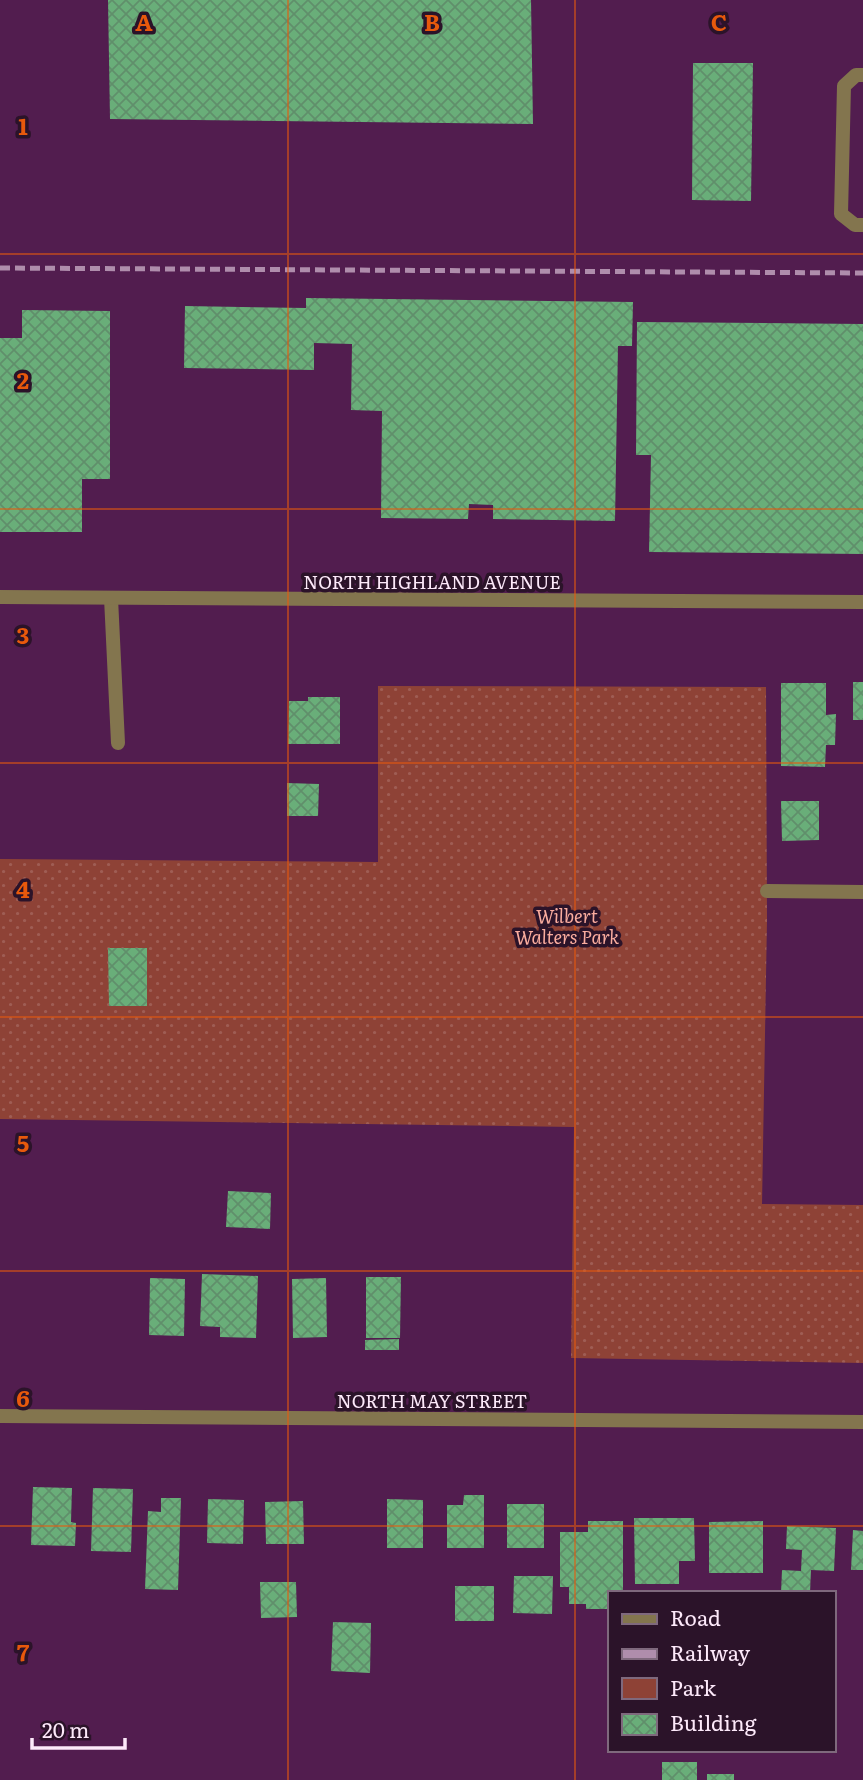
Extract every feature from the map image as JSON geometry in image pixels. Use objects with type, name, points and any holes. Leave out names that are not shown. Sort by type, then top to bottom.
[{"type":"street","points":[[863,75],[856,75],[844,86],[841,214],[855,225],[863,225]]},
{"type":"street","name":"NORTH HIGHLAND AVENUE","points":[[0,597],[863,603]]},
{"type":"street","points":[[111,598],[118,743]]},
{"type":"street","points":[[766,891],[863,892]]},
{"type":"street","name":"NORTH MAY STREET","points":[[0,1416],[863,1422]]},
{"type":"green space","name":"Wilbert Walters Park","points":[[378,686],[766,687],[767,920],[762,1204],[863,1205],[863,1363],[571,1358],[574,1127],[0,1119],[0,859],[378,862]]},
{"type":"building","points":[[108,0],[531,0],[533,124],[110,119]]},
{"type":"building","points":[[693,63],[753,63],[751,201],[692,200]]},
{"type":"building","points":[[306,298],[633,302],[632,346],[618,346],[615,521],[493,519],[493,505],[469,504],[468,519],[381,518],[382,411],[351,410],[352,344],[314,343],[314,370],[184,368],[185,306],[306,308]]},
{"type":"building","points":[[22,310],[110,311],[110,479],[82,479],[82,532],[0,532],[0,338],[22,338]]},
{"type":"building","points":[[637,322],[863,324],[863,554],[649,552],[651,455],[636,455]]},
{"type":"building","points":[[853,682],[863,682],[863,720],[853,720]]},
{"type":"building","points":[[781,683],[826,683],[826,715],[836,714],[835,745],[826,745],[825,767],[781,766]]},
{"type":"building","points":[[308,697],[340,697],[340,744],[288,744],[289,701],[308,701]]},
{"type":"building","points":[[287,783],[319,784],[318,816],[287,816]]},
{"type":"building","points":[[781,801],[819,801],[819,840],[782,841]]},
{"type":"building","points":[[108,948],[147,948],[147,1006],[109,1006]]},
{"type":"building","points":[[228,1191],[271,1193],[270,1229],[226,1227]]},
{"type":"building","points":[[202,1274],[258,1276],[256,1338],[220,1337],[220,1327],[200,1326]]},
{"type":"building","points":[[366,1277],[401,1277],[400,1338],[366,1338]]},
{"type":"building","points":[[150,1278],[185,1279],[184,1336],[149,1335]]},
{"type":"building","points":[[326,1278],[327,1337],[293,1338],[292,1279]]},
{"type":"building","points":[[399,1339],[399,1350],[365,1350],[365,1340]]},
{"type":"building","points":[[33,1487],[72,1488],[71,1522],[76,1523],[75,1546],[31,1545]]},
{"type":"building","points":[[93,1488],[133,1489],[131,1552],[91,1551]]},
{"type":"building","points":[[464,1495],[484,1495],[484,1548],[447,1548],[447,1505],[463,1505]]},
{"type":"building","points":[[161,1498],[181,1498],[178,1590],[145,1589],[148,1511],[161,1512]]},
{"type":"building","points":[[208,1499],[244,1500],[243,1544],[207,1543]]},
{"type":"building","points":[[387,1499],[423,1500],[423,1548],[387,1548]]},
{"type":"building","points":[[303,1501],[304,1544],[266,1544],[265,1502]]},
{"type":"building","points":[[507,1504],[544,1504],[544,1548],[507,1548]]},
{"type":"building","points":[[634,1518],[694,1518],[695,1561],[679,1561],[679,1584],[635,1584]]},
{"type":"building","points":[[588,1521],[623,1521],[623,1591],[608,1591],[608,1609],[586,1609],[586,1604],[569,1604],[569,1587],[560,1587],[560,1532],[588,1532]]},
{"type":"building","points":[[763,1521],[763,1573],[709,1573],[709,1522]]},
{"type":"building","points":[[787,1526],[836,1528],[834,1571],[811,1570],[810,1591],[781,1591],[782,1570],[801,1571],[802,1550],[786,1549]]},
{"type":"building","points":[[853,1530],[863,1531],[863,1570],[851,1570]]},
{"type":"building","points":[[514,1576],[553,1576],[552,1614],[513,1613]]},
{"type":"building","points":[[260,1582],[296,1582],[297,1617],[261,1618]]},
{"type":"building","points":[[455,1586],[494,1586],[494,1621],[455,1621]]},
{"type":"building","points":[[333,1622],[371,1623],[370,1673],[331,1671]]},
{"type":"building","points":[[662,1762],[697,1762],[697,1780],[662,1780]]},
{"type":"building","points":[[707,1774],[734,1774],[734,1780],[707,1780]]},
{"type":"railway","points":[[0,268],[863,273]]}]
